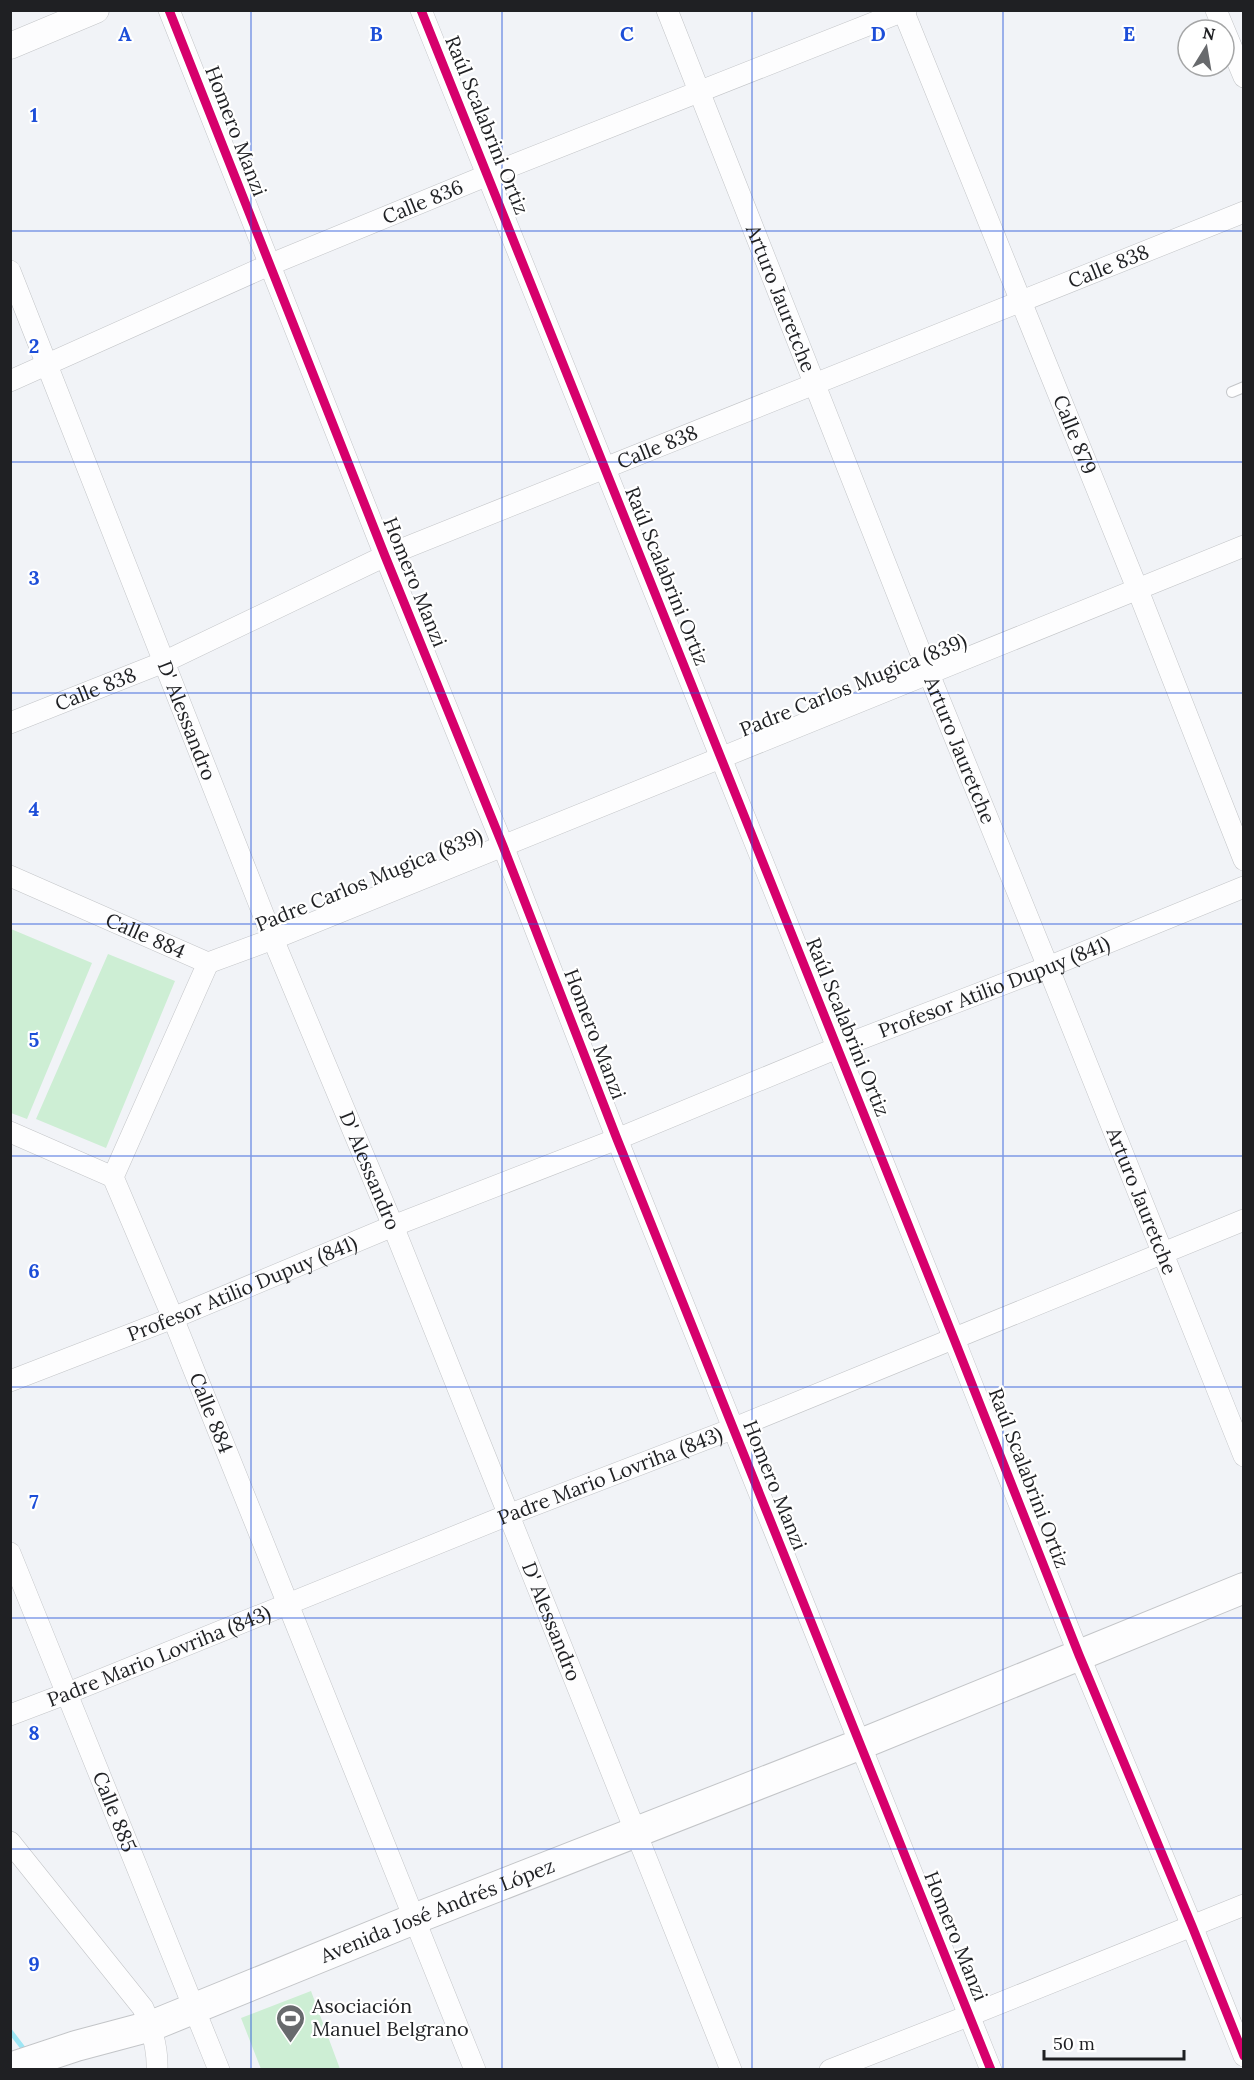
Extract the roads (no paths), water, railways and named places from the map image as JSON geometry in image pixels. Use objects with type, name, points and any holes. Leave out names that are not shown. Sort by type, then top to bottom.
[{"type":"main road","name":"Avenida José Andrés López","points":[[10,2068],[76,2046],[139,2030],[414,1919],[861,1744],[1244,1588]]},
{"type":"street","points":[[10,46],[96,10]]},
{"type":"street","name":"Homero Manzi","points":[[169,10],[385,556],[503,846],[732,1429],[991,2070]]},
{"type":"street","name":"Raúl Scalabrini Ortiz","points":[[421,10],[1079,1655],[1244,2056]]},
{"type":"street","name":"Arturo Jauretche","points":[[667,10],[929,674],[1244,1456]]},
{"type":"street","points":[[1216,10],[1244,77]]},
{"type":"street","name":"Calle 836","points":[[10,381],[269,265],[488,175],[904,11]]},
{"type":"street","name":"Calle 879","points":[[904,11],[1244,860]]},
{"type":"street","name":"Calle 838","points":[[10,723],[164,662],[385,556],[1244,212]]},
{"type":"street","name":"D' Alessandro","points":[[10,271],[273,939],[393,1226],[731,2070]]},
{"type":"street","name":"Padre Carlos Mugica (839)","points":[[208,963],[273,939],[1244,546]]},
{"type":"street","name":"Calle 884","points":[[10,876],[208,963],[113,1177],[173,1318],[475,2070]]},
{"type":"street","name":"Profesor Atilio Dupuy (841)","points":[[10,1381],[173,1318],[393,1226],[617,1139],[837,1048],[1048,967],[1244,887]]},
{"type":"street","points":[[10,1132],[113,1177]]},
{"type":"street","name":"Padre Mario Lovriha (843)","points":[[10,1715],[68,1694],[508,1515],[732,1429],[1244,1220]]},
{"type":"street","name":"Calle 885","points":[[10,1553],[219,2070]]},
{"type":"street","points":[[10,1842],[143,2008],[139,2030],[156,2047],[157,2070]]},
{"type":"street","points":[[830,2070],[1244,1905]]},
{"type":"lane","points":[[1232,392],[1244,387]]},
{"type":"waterway","points":[[10,2031],[26,2052]]},
{"type":"place","name":"Asociación Manuel Belgrano","points":[[291,2044]]}]
